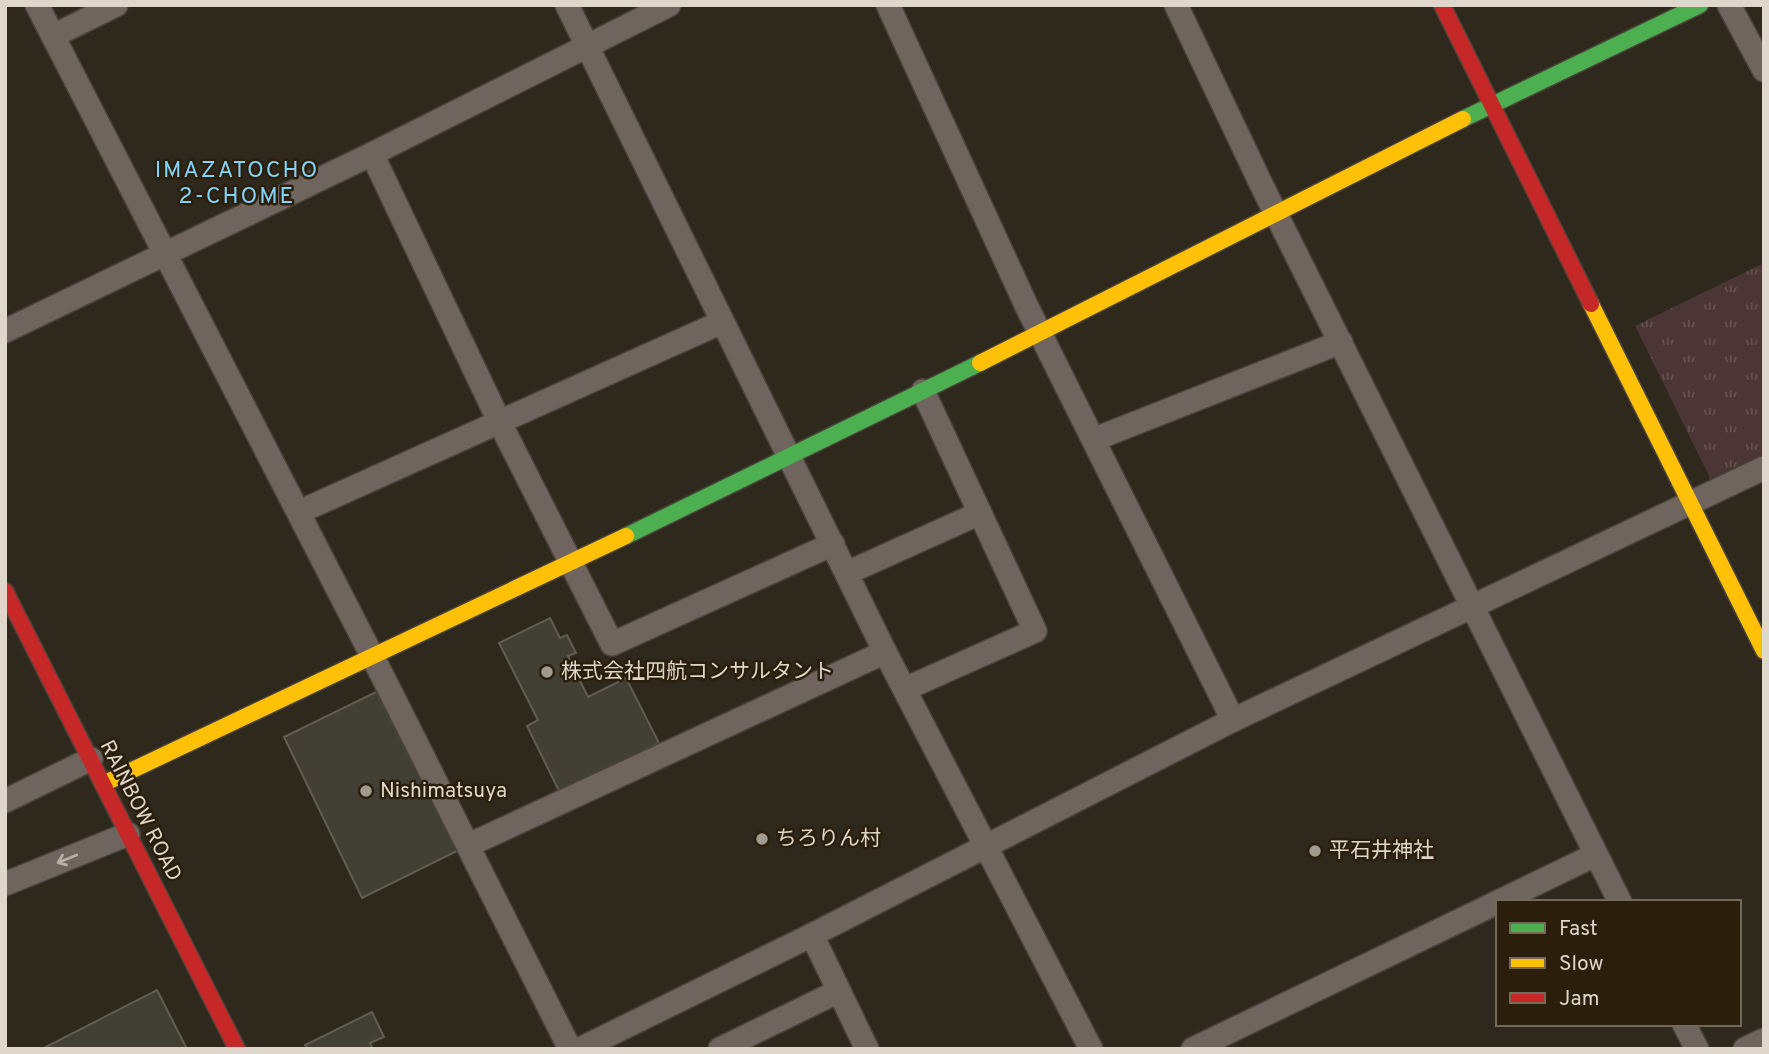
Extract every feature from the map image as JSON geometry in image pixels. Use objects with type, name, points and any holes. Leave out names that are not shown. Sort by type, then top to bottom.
[{"type":"street","points":[[37,5],[299,512],[570,1049]]},
{"type":"street","points":[[53,36],[116,5]]},
{"type":"street","points":[[567,5],[886,652],[987,843],[1091,1049]]},
{"type":"street","points":[[5,331],[372,154],[669,5]]},
{"type":"street","points":[[888,5],[1041,333],[1233,720]]},
{"type":"street","points":[[1176,5],[1276,213],[1619,900]]},
{"type":"street","points":[[1442,5],[1764,651]]},
{"type":"street","points":[[103,784],[571,563],[1700,5]]},
{"type":"street","points":[[1729,5],[1764,70]]},
{"type":"street","points":[[372,154],[499,421],[612,643],[832,544]]},
{"type":"street","points":[[299,512],[722,322]]},
{"type":"street","points":[[1095,439],[1341,342]]},
{"type":"street","points":[[905,689],[1035,631],[923,391]]},
{"type":"street","points":[[580,1049],[812,935],[987,843],[1233,720],[1764,468]]},
{"type":"street","points":[[847,573],[980,513]]},
{"type":"street","name":"RAINBOW ROAD","points":[[5,592],[237,1049]]},
{"type":"street","points":[[469,845],[886,652]]},
{"type":"street","points":[[5,801],[91,759]]},
{"type":"street","points":[[5,884],[128,834]]},
{"type":"street","points":[[1502,900],[1595,855]]},
{"type":"street","points":[[1192,1049],[1496,903]]},
{"type":"street","points":[[812,935],[867,1049]]},
{"type":"street","points":[[720,1049],[839,991]]},
{"type":"street","points":[[1685,1026],[1697,1049]]},
{"type":"street","points":[[1745,1049],[1764,1040]]},
{"type":"green space","points":[[1764,263],[1764,454],[1711,480],[1635,326]]},
{"type":"building","points":[[550,618],[560,638],[567,635],[576,653],[568,656],[588,697],[626,678],[659,743],[560,793],[527,726],[538,720],[499,643]]},
{"type":"building","points":[[380,690],[459,850],[362,898],[284,737]]},
{"type":"building","points":[[157,990],[187,1049],[42,1049]]},
{"type":"building","points":[[372,1012],[384,1037],[370,1043],[373,1049],[308,1049],[305,1045]]},
{"type":"traffic: fast","points":[[1463,119],[1700,5]]},
{"type":"traffic: fast","points":[[626,536],[980,363]]},
{"type":"traffic: slow","points":[[980,363],[1463,119]]},
{"type":"traffic: slow","points":[[1591,304],[1764,651]]},
{"type":"traffic: slow","points":[[103,784],[626,536]]},
{"type":"traffic: jam","points":[[1442,5],[1591,304]]},
{"type":"traffic: jam","points":[[5,591],[237,1049]]},
{"type":"place","name":"株式会社四航コンサルタント","points":[[547,672]]},
{"type":"place","name":"Nishimatsuya","points":[[366,791]]},
{"type":"place","name":"ちろりん村","points":[[762,839]]},
{"type":"place","name":"平石井神社","points":[[1315,851]]},
{"type":"district","name":"IMAZATOCHO 2-CHOME","points":[[237,184]]}]
